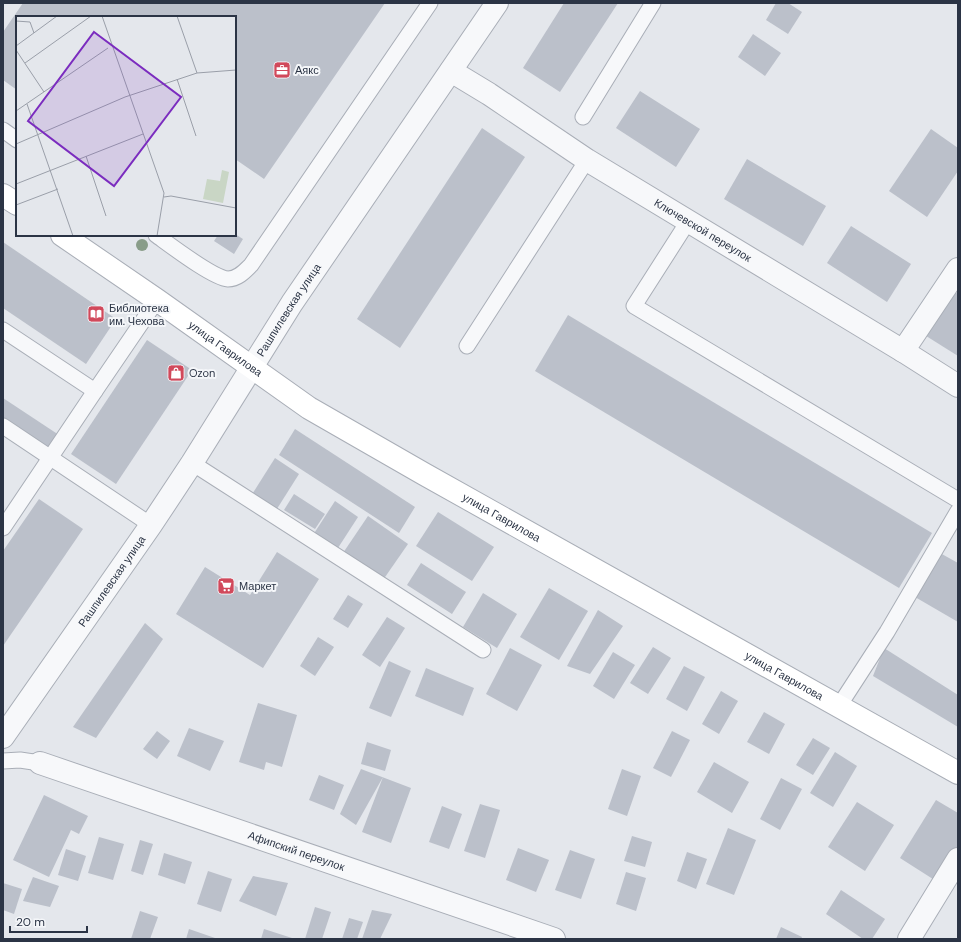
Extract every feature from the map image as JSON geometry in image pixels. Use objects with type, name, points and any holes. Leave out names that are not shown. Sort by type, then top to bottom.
[{"type":"main road","points":[[3,195],[16,203]]},
{"type":"main road","name":"улица Гаврилова","points":[[63,236],[316,412],[958,773]]},
{"type":"street","name":"Рашпилевская улица","points":[[3,737],[151,525],[192,464],[292,303],[497,3]]},
{"type":"street","name":"Ключевской переулок","points":[[451,71],[489,94],[587,160],[689,220],[958,386]]},
{"type":"street","points":[[903,351],[958,269]]},
{"type":"street","name":"Афипский переулок","points":[[40,762],[554,939]]},
{"type":"street","points":[[910,939],[958,859]]},
{"type":"lane","points":[[157,236],[212,274],[228,279],[241,275],[251,265],[430,3]]},
{"type":"lane","points":[[583,117],[653,3]]},
{"type":"lane","points":[[3,130],[16,139]]},
{"type":"lane","points":[[467,346],[587,160]]},
{"type":"lane","points":[[689,220],[634,306],[958,500]]},
{"type":"lane","points":[[3,528],[157,300]]},
{"type":"lane","points":[[3,330],[95,391]]},
{"type":"lane","points":[[3,426],[151,525]]},
{"type":"lane","points":[[192,464],[483,650]]},
{"type":"lane","points":[[838,706],[887,632],[958,511]]},
{"type":"lane","points":[[3,761],[20,760],[40,762]]},
{"type":"building","points":[[23,3],[385,3],[264,179],[236,160],[236,16],[16,16],[16,89],[3,80],[3,32]]},
{"type":"building","points":[[564,3],[618,3],[560,92],[523,68]]},
{"type":"building","points":[[776,3],[788,3],[802,12],[788,34],[766,20]]},
{"type":"building","points":[[753,34],[781,53],[765,76],[738,57]]},
{"type":"building","points":[[640,91],[700,129],[676,167],[616,128]]},
{"type":"building","points":[[482,128],[525,157],[400,348],[357,319]]},
{"type":"building","points":[[931,129],[958,148],[958,171],[927,217],[889,191]]},
{"type":"building","points":[[747,159],[826,206],[803,246],[724,199]]},
{"type":"building","points":[[851,226],[911,264],[887,302],[827,263]]},
{"type":"building","points":[[236,235],[243,239],[234,254],[214,241],[217,236],[236,236]]},
{"type":"building","points":[[3,242],[116,319],[86,364],[3,308]]},
{"type":"building","points":[[951,290],[958,294],[958,356],[923,334]]},
{"type":"building","points":[[568,315],[932,533],[899,588],[535,371]]},
{"type":"building","points":[[147,340],[192,370],[116,484],[71,454]]},
{"type":"building","points":[[3,398],[59,435],[48,452],[3,422]]},
{"type":"building","points":[[295,429],[415,507],[399,533],[279,455]]},
{"type":"building","points":[[275,458],[299,474],[275,512],[251,496]]},
{"type":"building","points":[[294,494],[325,514],[315,529],[284,510]]},
{"type":"building","points":[[39,499],[83,529],[3,646],[3,551]]},
{"type":"building","points":[[335,501],[358,517],[336,551],[313,535]]},
{"type":"building","points":[[438,512],[494,547],[472,581],[416,546]]},
{"type":"building","points":[[368,516],[408,544],[383,580],[343,553]]},
{"type":"building","points":[[277,552],[319,579],[263,668],[176,614],[205,567],[250,595]]},
{"type":"building","points":[[940,553],[958,563],[958,622],[915,597]]},
{"type":"building","points":[[421,563],[466,592],[452,614],[407,585]]},
{"type":"building","points":[[549,588],[588,611],[559,660],[520,637]]},
{"type":"building","points":[[483,593],[517,614],[497,648],[463,627]]},
{"type":"building","points":[[348,595],[363,604],[348,628],[333,619]]},
{"type":"building","points":[[598,610],[623,626],[590,674],[567,666]]},
{"type":"building","points":[[387,617],[405,628],[380,667],[362,655]]},
{"type":"building","points":[[145,623],[163,639],[96,738],[73,727]]},
{"type":"building","points":[[318,637],[334,647],[315,676],[300,666]]},
{"type":"building","points":[[653,647],[671,658],[648,694],[630,683]]},
{"type":"building","points":[[510,648],[542,665],[517,711],[486,694]]},
{"type":"building","points":[[884,648],[958,695],[958,727],[873,676]]},
{"type":"building","points":[[613,652],[635,665],[614,699],[593,686]]},
{"type":"building","points":[[389,661],[411,671],[391,717],[369,708]]},
{"type":"building","points":[[684,666],[705,677],[687,711],[666,699]]},
{"type":"building","points":[[426,668],[474,688],[463,716],[415,696]]},
{"type":"building","points":[[721,691],[738,701],[719,734],[702,724]]},
{"type":"building","points":[[258,703],[297,715],[282,767],[266,762],[264,770],[239,762]]},
{"type":"building","points":[[764,712],[785,724],[769,754],[747,742]]},
{"type":"building","points":[[189,728],[224,741],[210,771],[177,756]]},
{"type":"building","points":[[157,731],[170,741],[157,759],[143,749]]},
{"type":"building","points":[[672,731],[690,740],[671,777],[653,768]]},
{"type":"building","points":[[813,738],[830,748],[813,775],[796,765]]},
{"type":"building","points":[[367,742],[391,750],[385,771],[361,764]]},
{"type":"building","points":[[835,752],[857,766],[833,807],[810,793]]},
{"type":"building","points":[[714,762],[749,782],[732,813],[697,792]]},
{"type":"building","points":[[361,769],[383,777],[356,825],[340,814]]},
{"type":"building","points":[[622,769],[641,776],[627,816],[608,809]]},
{"type":"building","points":[[319,775],[344,785],[334,810],[309,800]]},
{"type":"building","points":[[383,777],[411,788],[391,843],[362,832]]},
{"type":"building","points":[[781,778],[802,789],[780,830],[760,819]]},
{"type":"building","points":[[44,795],[88,816],[79,834],[71,830],[49,877],[13,860]]},
{"type":"building","points":[[936,800],[958,813],[958,846],[936,881],[900,858]]},
{"type":"building","points":[[857,802],[894,825],[865,871],[828,847]]},
{"type":"building","points":[[480,804],[500,810],[485,858],[464,851]]},
{"type":"building","points":[[442,806],[462,814],[449,849],[429,842]]},
{"type":"building","points":[[728,828],[756,840],[734,895],[706,884]]},
{"type":"building","points":[[632,836],[652,842],[645,867],[624,861]]},
{"type":"building","points":[[99,837],[124,844],[113,880],[88,873]]},
{"type":"building","points":[[140,840],[153,844],[143,875],[131,871]]},
{"type":"building","points":[[518,848],[549,860],[536,892],[506,880]]},
{"type":"building","points":[[66,849],[86,856],[78,881],[58,875]]},
{"type":"building","points":[[570,850],[595,859],[581,899],[555,890]]},
{"type":"building","points":[[687,852],[707,859],[696,889],[677,881]]},
{"type":"building","points":[[164,853],[192,862],[185,884],[158,875]]},
{"type":"building","points":[[208,871],[232,879],[221,912],[197,904]]},
{"type":"building","points":[[626,872],[646,878],[636,911],[616,904]]},
{"type":"building","points":[[253,876],[288,883],[276,916],[239,901]]},
{"type":"building","points":[[33,877],[59,886],[50,907],[23,901]]},
{"type":"building","points":[[3,883],[22,889],[14,914],[3,910]]},
{"type":"building","points":[[841,890],[885,919],[872,939],[863,939],[826,914]]},
{"type":"building","points":[[315,907],[331,912],[322,939],[305,939]]},
{"type":"building","points":[[372,910],[392,914],[380,939],[362,939]]},
{"type":"building","points":[[140,911],[158,917],[150,939],[131,939]]},
{"type":"building","points":[[349,918],[363,922],[357,939],[342,939]]},
{"type":"building","points":[[781,927],[802,937],[801,939],[776,939]]},
{"type":"building","points":[[189,929],[215,938],[215,939],[186,939]]},
{"type":"building","points":[[264,929],[292,938],[261,939]]},
{"type":"place","name":"Аякс","points":[[282,70]]},
{"type":"place","name":"Библиотека им. Чехова","points":[[96,314]]},
{"type":"place","name":"Ozon","points":[[176,373]]},
{"type":"place","name":"Маркет","points":[[226,586]]}]
